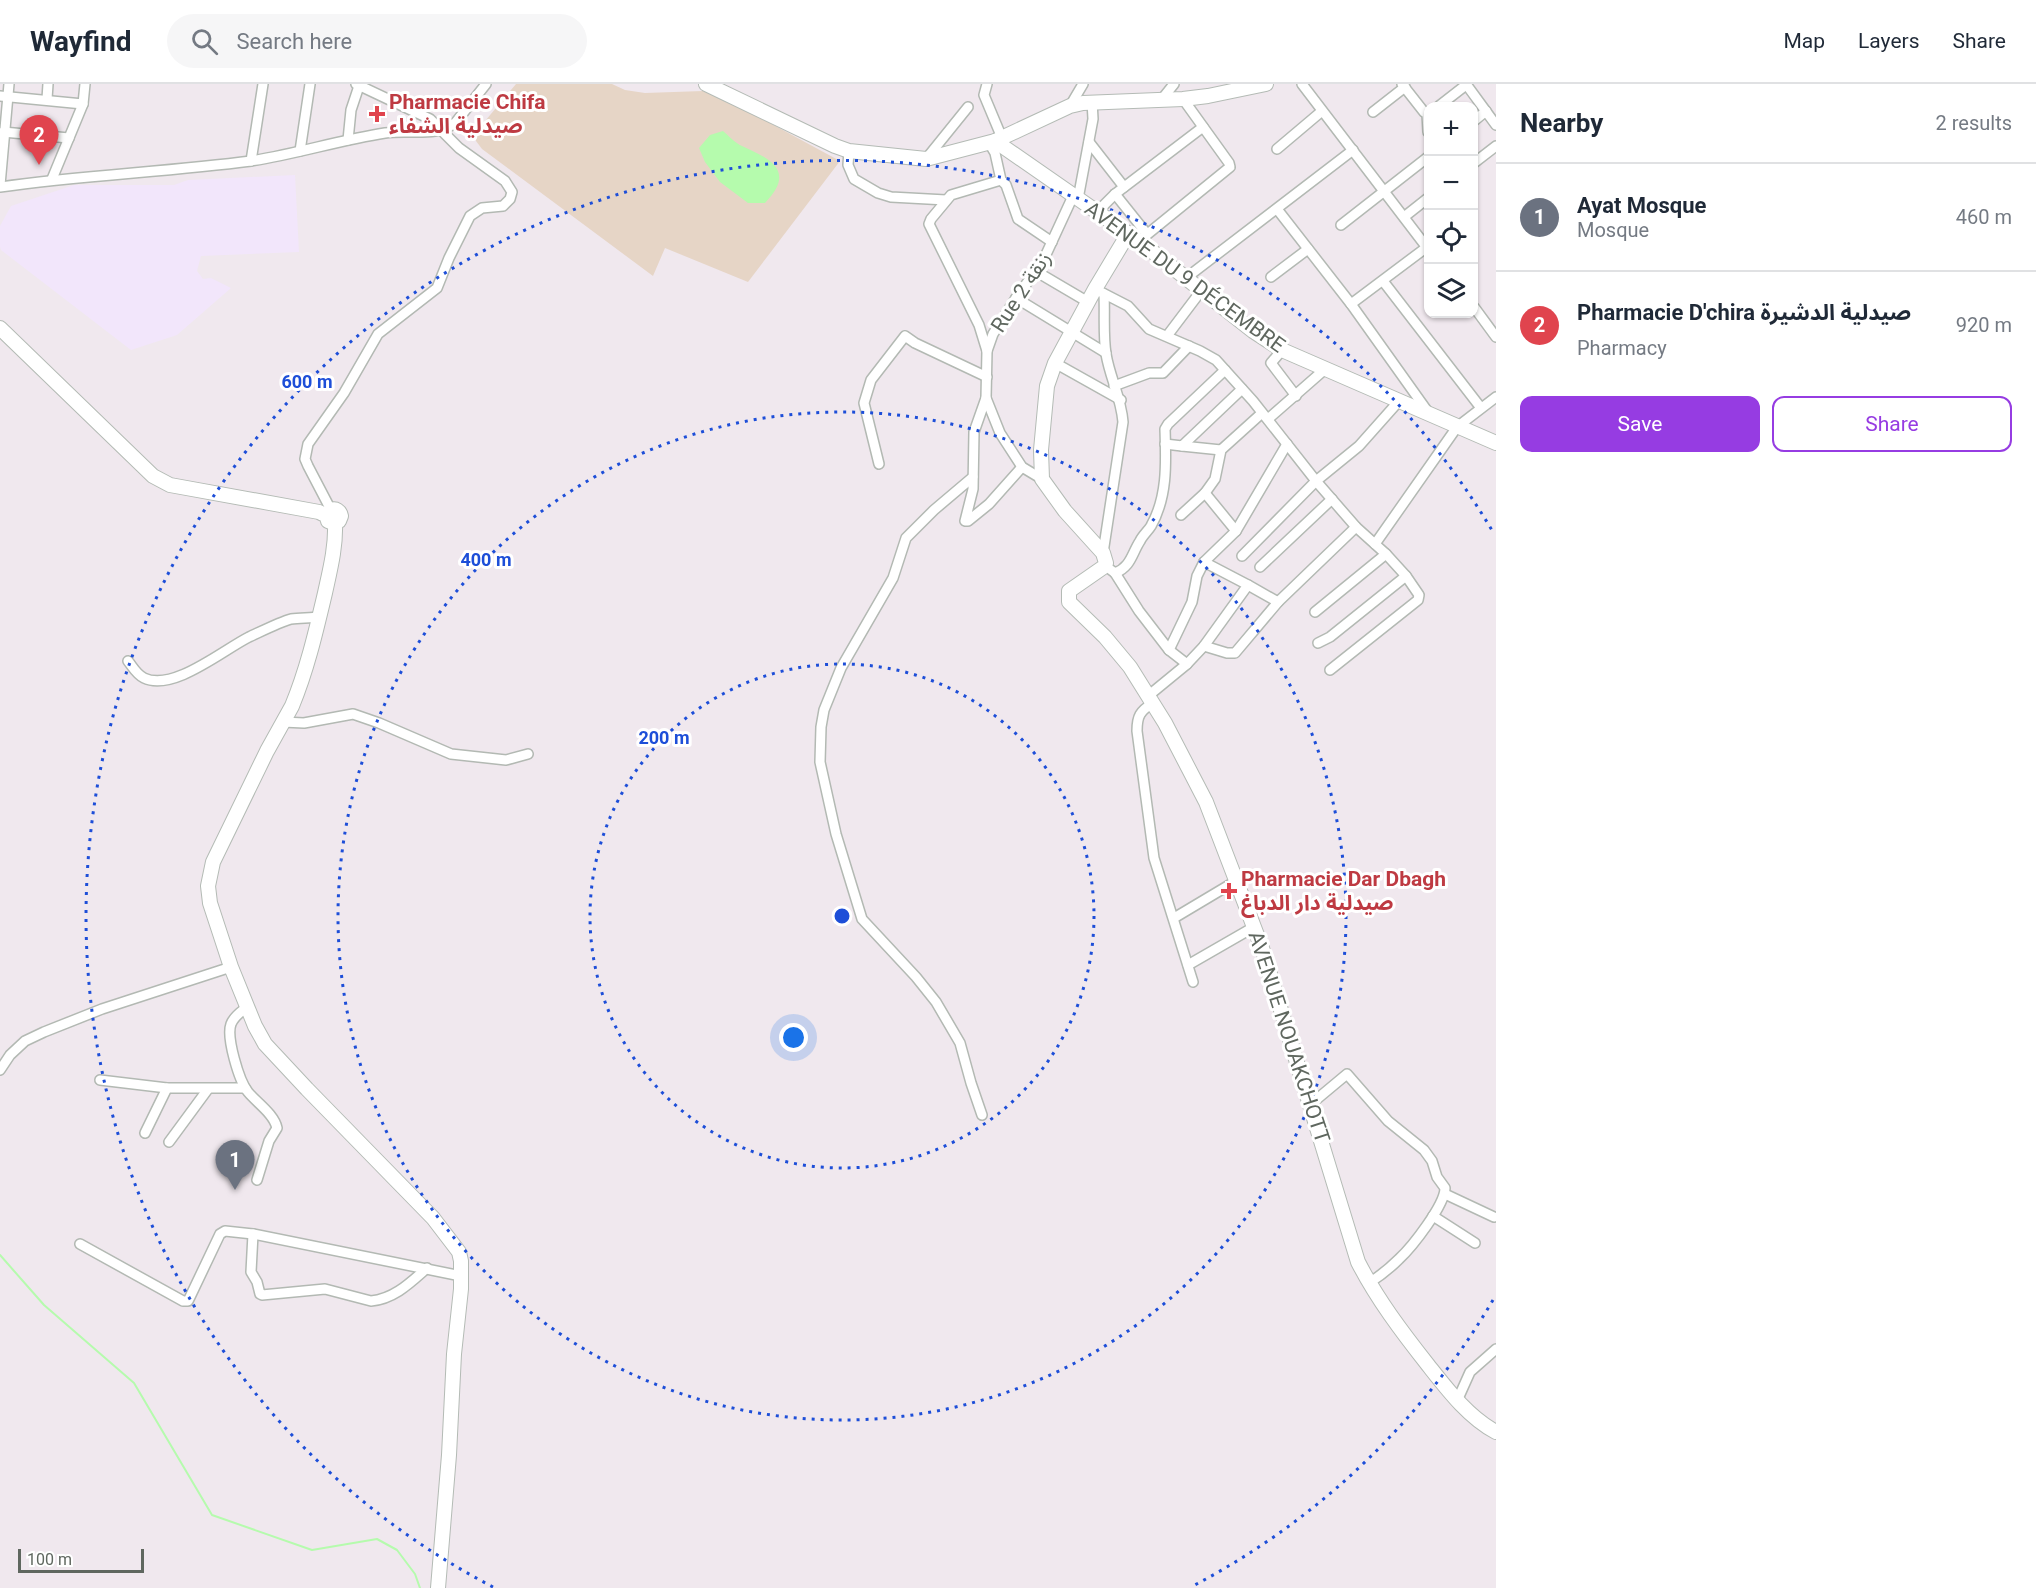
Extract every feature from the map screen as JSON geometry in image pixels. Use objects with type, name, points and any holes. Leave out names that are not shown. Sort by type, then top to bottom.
[{"type":"street","points":[[9,84],[4,96],[0,186],[52,179],[251,161],[390,132],[440,130],[456,122],[486,84]]},
{"type":"street","points":[[47,99],[48,84]]},
{"type":"street","points":[[52,179],[83,104],[85,84]]},
{"type":"street","points":[[251,161],[263,84]]},
{"type":"street","points":[[300,151],[310,84]]},
{"type":"street","points":[[706,84],[849,151],[926,159],[997,139],[1070,106],[1092,101],[1183,99],[1266,84]]},
{"type":"street","points":[[987,84],[984,95],[997,139],[995,153],[1002,180],[1006,185],[1018,219],[1052,242]]},
{"type":"street","points":[[1070,106],[1083,84]]},
{"type":"street","points":[[1162,99],[1174,84]]},
{"type":"street","points":[[1208,96],[1220,84]]},
{"type":"street","points":[[1302,84],[1424,243]]},
{"type":"street","points":[[1444,102],[1466,84],[1496,125]]},
{"type":"street","points":[[348,140],[351,110],[357,85],[430,119],[459,148],[505,182],[512,192],[510,199],[503,206],[482,208],[470,216],[437,288],[378,334],[344,393],[308,444],[305,459],[331,516],[335,546],[319,617],[301,683],[230,826],[209,873],[208,886],[210,903],[231,967],[255,1026],[274,1055],[433,1218],[459,1251],[462,1261],[438,1588]]},
{"type":"street","points":[[1373,112],[1403,86],[1424,110]]},
{"type":"street","points":[[4,96],[83,104]]},
{"type":"street","points":[[1183,99],[1230,166],[1138,236],[1100,291],[1088,302],[1055,363],[1047,386],[1041,450],[1042,479],[1065,512],[1108,564],[1139,611],[1169,650],[1188,664]]},
{"type":"street","name":"Rue 2 زنقة","points":[[1042,479],[1022,466],[1000,434],[986,398],[987,351],[993,334],[1016,298],[1037,272],[1076,197],[1093,119],[1092,101]]},
{"type":"street","points":[[926,159],[968,107]]},
{"type":"street","points":[[1277,149],[1322,111]]},
{"type":"street","points":[[1478,117],[1486,111]]},
{"type":"street","points":[[1097,212],[1115,194],[1203,127]]},
{"type":"street","points":[[3,132],[69,138]]},
{"type":"street","name":"AVENUE DU 9 DÉCEMBRE","points":[[997,139],[1015,155],[1097,212],[1138,236],[1201,291],[1253,332],[1282,350],[1496,443]]},
{"type":"street","points":[[1089,142],[1124,187]]},
{"type":"street","points":[[1478,159],[1496,146]]},
{"type":"street","points":[[1186,278],[1353,150]]},
{"type":"street","points":[[849,151],[848,165],[854,179],[878,193],[891,197],[946,200]]},
{"type":"street","points":[[1341,225],[1424,160]]},
{"type":"street","points":[[987,351],[979,325],[929,224],[946,200],[956,194],[1002,180]]},
{"type":"street","points":[[1115,194],[1138,236]]},
{"type":"street","points":[[1404,217],[1424,201]]},
{"type":"street","points":[[1277,209],[1351,304],[1429,414]]},
{"type":"street","points":[[1271,277],[1308,249]]},
{"type":"street","points":[[1351,304],[1424,251]]},
{"type":"street","points":[[1037,272],[1088,302]]},
{"type":"street","points":[[1383,281],[1480,408]]},
{"type":"street","points":[[1100,291],[1128,306],[1149,329],[1208,355],[1225,370],[1316,481],[1356,527],[1406,576],[1419,595],[1418,600],[1330,670]]},
{"type":"street","points":[[1100,291],[1106,353],[1114,386],[1121,400],[1123,422],[1108,564]]},
{"type":"street","points":[[1167,336],[1201,291]]},
{"type":"street","points":[[1016,298],[1106,353]]},
{"type":"street","points":[[1478,314],[1496,337]]},
{"type":"street","points":[[0,328],[153,476],[170,485],[308,509],[331,516]]},
{"type":"street","points":[[879,465],[864,402],[871,380],[905,336],[987,377]]},
{"type":"street","points":[[1114,386],[1149,373],[1163,374],[1189,346]]},
{"type":"street","points":[[1282,350],[1271,363],[1296,396]]},
{"type":"street","points":[[1055,363],[1121,400]]},
{"type":"street","points":[[1108,564],[1125,567],[1155,518],[1164,486],[1165,429],[1168,424],[1225,370]]},
{"type":"street","points":[[1181,515],[1205,493],[1217,474],[1221,450],[1265,416],[1296,396],[1324,370]]},
{"type":"street","points":[[1182,446],[1242,389]]},
{"type":"street","points":[[1375,544],[1457,427],[1496,397]]},
{"type":"street","points":[[986,398],[974,432],[973,489],[965,520],[988,504],[1022,466]]},
{"type":"street","points":[[1242,555],[1316,481],[1359,446],[1399,401]]},
{"type":"street","points":[[1165,444],[1221,450]]},
{"type":"street","points":[[1169,650],[1194,597],[1197,576],[1204,562],[1236,531],[1287,444]]},
{"type":"street","points":[[973,477],[934,510],[906,538],[893,578],[844,662],[824,710],[820,762],[840,849],[862,919],[922,983],[941,1010],[960,1043],[970,1083],[982,1115]]},
{"type":"street","points":[[1205,493],[1236,531]]},
{"type":"street","points":[[1260,567],[1332,499]]},
{"type":"street","points":[[1204,646],[1230,654],[1235,653],[1278,602],[1356,527]]},
{"type":"street","points":[[1315,612],[1386,554]]},
{"type":"street","points":[[1204,562],[1278,602]]},
{"type":"street","name":"AVENUE NOUAKCHOTT","points":[[1108,564],[1069,591],[1069,602],[1118,651],[1151,700],[1206,802],[1254,927],[1311,1104],[1352,1246],[1369,1283],[1397,1325],[1457,1401],[1496,1432]]},
{"type":"street","points":[[1318,643],[1330,637],[1406,576]]},
{"type":"street","points":[[1193,982],[1154,858],[1137,720],[1140,712],[1204,646],[1248,585]]},
{"type":"street","points":[[128,661],[137,674],[144,679],[165,680],[176,677],[248,638],[289,620],[319,617]]},
{"type":"street","points":[[283,722],[304,723],[353,714],[451,754],[506,760],[528,754]]},
{"type":"street","points":[[1174,918],[1236,881]]},
{"type":"street","points":[[1188,965],[1254,927]]},
{"type":"street","points":[[0,1070],[10,1055],[25,1041],[44,1032],[102,1009],[231,967]]},
{"type":"street","points":[[247,1007],[236,1016],[230,1029],[237,1068],[245,1088],[273,1117],[277,1128],[269,1141],[257,1180]]},
{"type":"street","points":[[1311,1104],[1347,1074],[1388,1121],[1418,1144],[1427,1154],[1437,1177],[1445,1188],[1445,1194],[1433,1216],[1401,1258],[1369,1283]]},
{"type":"street","points":[[100,1080],[167,1088],[245,1088]]},
{"type":"street","points":[[145,1133],[167,1088]]},
{"type":"street","points":[[169,1142],[208,1089]]},
{"type":"street","points":[[1445,1194],[1494,1217]]},
{"type":"street","points":[[1433,1216],[1475,1243]]},
{"type":"street","points":[[80,1244],[186,1301],[222,1232],[253,1234],[461,1276]]},
{"type":"street","points":[[253,1234],[251,1272],[262,1295],[325,1289],[365,1300],[378,1301],[404,1288],[426,1268]]},
{"type":"street","points":[[1457,1401],[1470,1372],[1496,1348]]},
{"type":"shaded area","points":[[516,84],[612,84],[625,90],[645,93],[703,91],[768,122],[840,161],[748,282],[665,248],[653,276],[482,149],[476,141],[475,133]]},
{"type":"shaded area","points":[[723,131],[737,143],[762,156],[776,167],[779,182],[765,203],[748,203],[720,182],[705,162],[699,148],[710,135]]},
{"type":"shaded area","points":[[295,175],[299,252],[201,256],[197,271],[203,279],[211,278],[231,288],[177,335],[131,350],[0,247],[0,226],[11,206],[74,185],[174,185],[188,180]]},
{"type":"waterway","points":[[0,1255],[44,1305],[134,1383],[212,1515],[312,1550],[377,1539],[397,1550],[415,1574],[420,1588]]},
{"type":"place","name":"Pharmacie Chifa صيدلية الشفاء","points":[[377,114]]},
{"type":"place","name":"Pharmacie D'chira صيدلية الدشيرة","points":[[39,165]]},
{"type":"place","name":"Pharmacie Dar Dbagh صيدلية دار الدباغ","points":[[1229,891]]},
{"type":"place","name":"Ayat Mosque","points":[[235,1190]]}]
